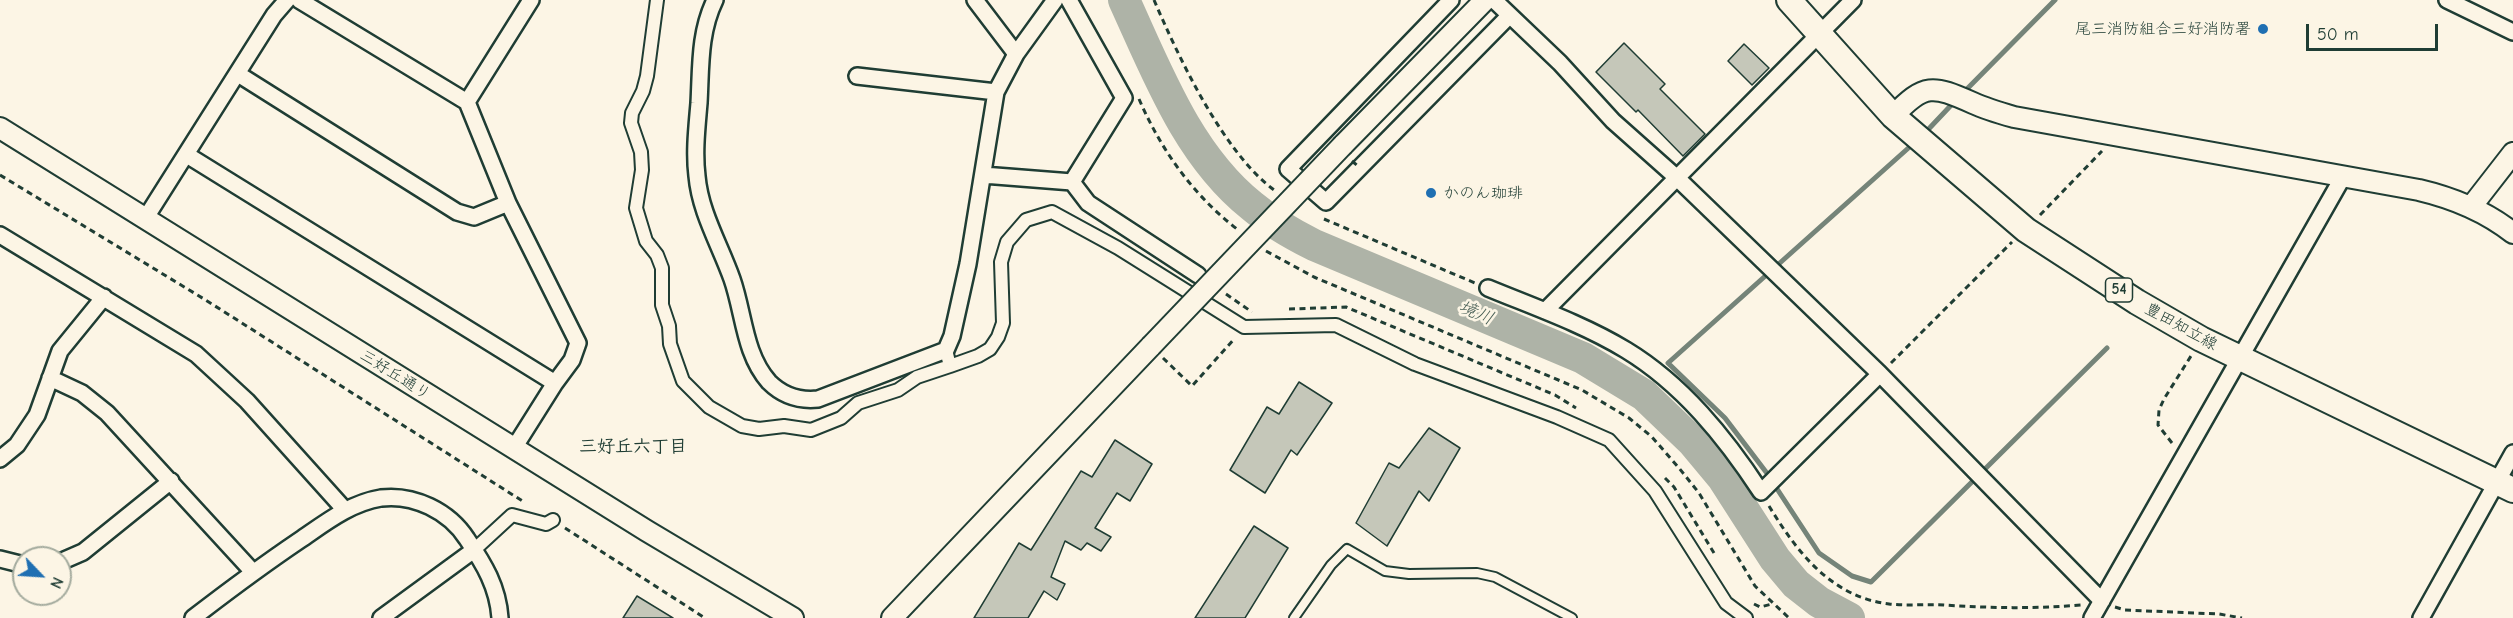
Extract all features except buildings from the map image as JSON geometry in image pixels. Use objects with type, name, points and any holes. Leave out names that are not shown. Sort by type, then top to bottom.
[{"type":"main road","name":"豊田知立線","points":[[1789,0],[1893,116],[2025,230],[2137,302],[2201,339],[2505,486]]},
{"type":"street","points":[[145,219],[274,15],[287,0]]},
{"type":"street","points":[[299,0],[466,102],[508,203],[578,343],[572,360],[514,448]]},
{"type":"street","points":[[466,102],[531,0]]},
{"type":"street","points":[[657,0],[647,76],[643,91],[632,113],[631,123],[641,152],[642,170],[636,208],[646,241],[657,255],[662,268],[662,305],[669,326],[670,344],[683,381],[709,406],[742,426],[759,429],[784,426],[811,430],[841,418],[858,403],[898,390],[916,377],[978,356],[990,349],[1003,323],[1001,262],[1007,242],[1026,220],[1052,212],[1118,248],[1244,327],[1336,325],[1415,364],[1557,417],[1610,441],[1655,491],[1725,603],[1746,618]]},
{"type":"street","points":[[715,0],[702,37],[697,176],[701,201],[733,282],[753,354],[760,369],[778,390],[798,399],[810,400],[819,399],[946,350]]},
{"type":"street","points":[[975,0],[1016,54]]},
{"type":"street","points":[[950,366],[946,350],[952,336],[968,264],[996,92],[1016,54],[1055,0]]},
{"type":"street","points":[[1069,0],[1124,98],[1072,182]]},
{"type":"street","points":[[1451,0],[1288,169],[1326,202],[1509,16]]},
{"type":"street","points":[[892,618],[1343,145],[1485,0]]},
{"type":"street","points":[[1494,0],[1560,63],[1613,121],[1676,177],[1880,374],[2096,610],[2344,175]]},
{"type":"street","points":[[1545,311],[1853,0]]},
{"type":"street","points":[[2447,0],[2513,32]]},
{"type":"street","points":[[238,74],[457,212],[474,218],[508,203]]},
{"type":"street","points":[[857,76],[996,92]]},
{"type":"street","points":[[1893,116],[1911,98],[1933,89],[1944,90],[1976,105],[2014,117],[2419,189],[2448,197],[2471,207],[2491,217],[2513,233]]},
{"type":"street","name":"三好丘通り","points":[[0,128],[514,448],[793,618]]},
{"type":"street","points":[[2471,207],[2513,153]]},
{"type":"street","points":[[187,155],[555,383]]},
{"type":"street","points":[[983,175],[1072,182],[1088,203],[1198,275]]},
{"type":"street","points":[[1,239],[104,297],[196,354],[247,401],[345,510]]},
{"type":"street","points":[[1488,288],[1586,328],[1626,350],[1671,384],[1719,433],[1761,492],[1880,374]]},
{"type":"street","points":[[0,459],[16,445],[37,415],[60,351],[104,297]]},
{"type":"street","points":[[50,378],[94,401],[171,481],[253,572]]},
{"type":"street","points":[[2421,618],[2505,486],[2513,453]]},
{"type":"street","points":[[72,557],[83,552],[171,481]]},
{"type":"street","points":[[193,618],[253,572],[345,510],[381,498],[416,501],[437,509],[454,523],[487,570],[496,594],[500,618]]},
{"type":"street","points":[[381,618],[474,550],[512,514],[546,524],[553,520]]},
{"type":"lane","points":[[1294,618],[1331,565],[1347,549],[1385,571],[1409,574],[1477,573],[1495,577],[1572,618]]},
{"type":"path","points":[[1136,92],[1149,123],[1185,180],[1220,216],[1244,234]]},
{"type":"path","points":[[1880,374],[2102,152],[2109,135]]},
{"type":"path","points":[[0,175],[204,298],[705,618]]},
{"type":"path","points":[[1261,247],[1314,277],[1582,390],[1629,417],[1652,437],[1699,493],[1755,586],[1789,618]]},
{"type":"path","points":[[2183,458],[2158,425],[2158,410],[2201,339]]},
{"type":"path","points":[[1151,346],[1192,386],[1217,359]]},
{"type":"path","points":[[1761,492],[1792,541],[1813,567],[1842,588],[1868,599],[1888,604],[2008,609],[2091,604],[2096,610],[2218,614],[2242,618]]},
{"type":"waterway","name":"境川","points":[[1124,0],[1162,83],[1192,137],[1229,185],[1252,206],[1282,227],[1314,245],[1583,358],[1644,395],[1693,442],[1723,478],[1775,559],[1796,584],[1819,602],[1849,618]]},
{"type":"waterway","points":[[1962,94],[2055,0]]},
{"type":"waterway","points":[[1923,135],[1956,100]]},
{"type":"waterway","points":[[1914,143],[1668,363],[1725,418],[1766,472],[1819,553],[1852,576],[1871,582],[2107,348]]},
{"type":"place","name":"尾三消防組合三好消防署","points":[[2263,29]]},
{"type":"place","name":"かのん珈琲","points":[[1431,193]]},
{"type":"district","name":"三好丘六丁目","points":[[633,447]]}]
